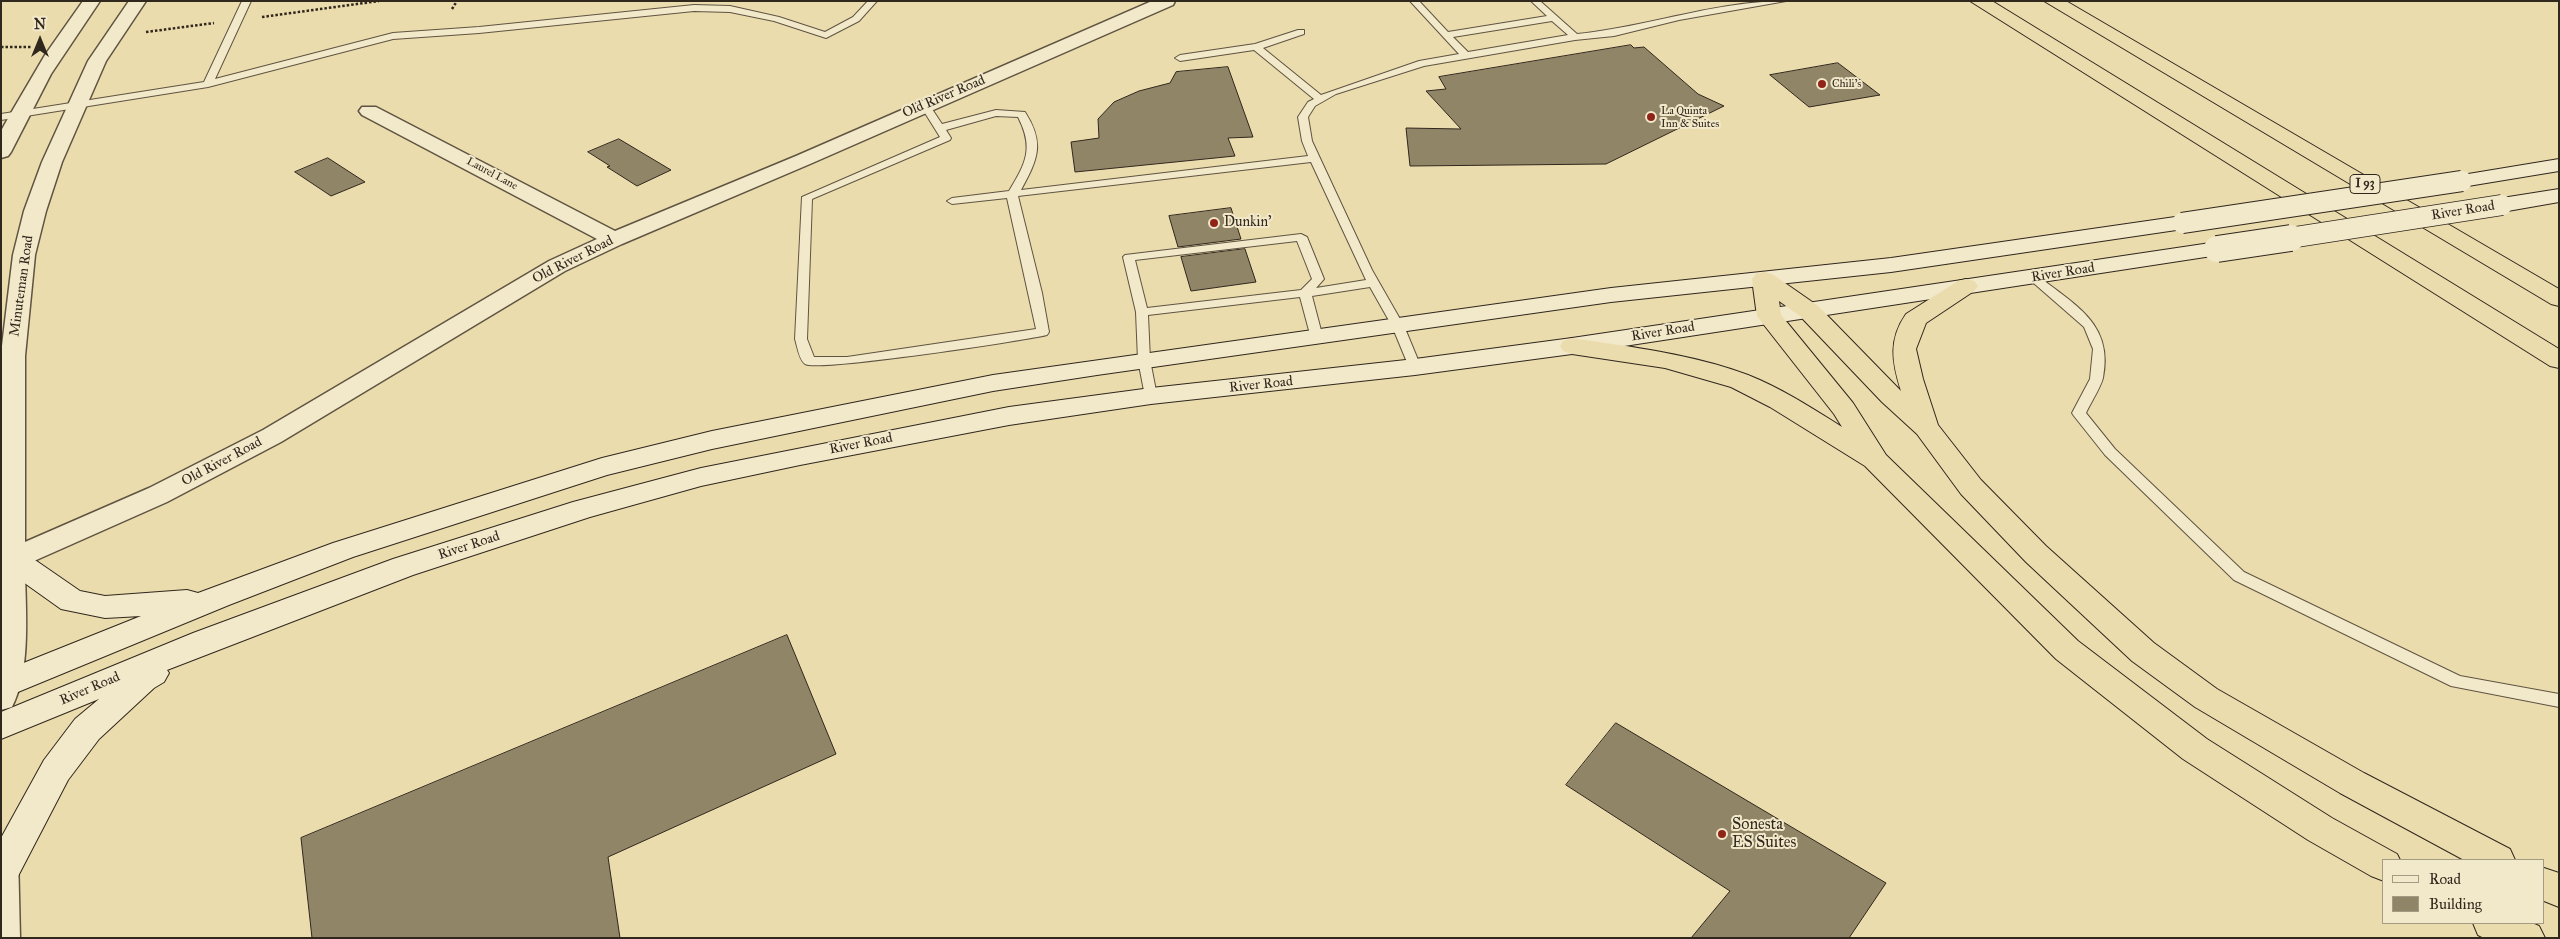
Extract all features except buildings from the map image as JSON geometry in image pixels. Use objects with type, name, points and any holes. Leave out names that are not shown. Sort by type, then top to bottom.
[{"type":"highway","points":[[1979,1],[2559,360]]},
{"type":"highway","name":"I 93","points":[[2053,1],[2559,299]]},
{"type":"highway","points":[[2078,1],[2170,69]]},
{"type":"highway","points":[[1764,279],[1809,311],[1891,396],[1926,428],[1978,494],[2036,554],[2143,652],[2206,698],[2352,783],[2495,859]]},
{"type":"highway","points":[[1764,279],[1769,316],[1844,409],[1876,462]]},
{"type":"highway","points":[[1926,428],[1910,379],[1904,349],[1915,319],[1966,286]]},
{"type":"highway","points":[[2460,299],[2559,369]]},
{"type":"highway","points":[[1572,346],[1654,358],[1720,374],[1778,400],[1876,462],[2067,650],[2195,749],[2320,829],[2382,863]]},
{"type":"highway","points":[[2545,885],[2559,892]]},
{"type":"highway","points":[[2493,924],[2526,938]]},
{"type":"main road","points":[[2,689],[218,597],[343,550],[602,467],[712,440],[993,383],[1144,360],[1317,338],[1611,295],[1891,265],[2462,182],[2559,165]]},
{"type":"main road","name":"River Road","points":[[1,726],[204,641],[403,567],[583,509],[701,477],[800,456],[1009,416],[1150,396],[1415,367],[1572,346],[2034,277],[2559,195]]},
{"type":"main road","points":[[6,560],[64,596],[80,602],[105,607],[155,605],[218,597]]},
{"type":"main road","points":[[2,861],[56,770],[88,729],[143,679],[204,641]]},
{"type":"street","points":[[1,152],[20,113],[62,43],[92,1]]},
{"type":"street","name":"Minuteman Road","points":[[2,689],[10,651],[6,560],[11,409],[9,317],[35,210],[52,162],[97,61],[138,1]]},
{"type":"street","name":"Old River Road","points":[[6,560],[158,495],[210,469],[272,436],[549,271],[614,239],[795,164],[925,105],[1167,1]]},
{"type":"street","name":"Laurel Lane","points":[[369,111],[614,239]]},
{"type":"street","points":[[2,861],[2,938]]},
{"type":"lane","points":[[208,84],[247,1]]},
{"type":"lane","points":[[1,117],[78,103],[208,84],[392,36],[479,30],[694,8],[730,9],[826,35],[856,19],[873,1]]},
{"type":"lane","points":[[1414,1],[1466,56]]},
{"type":"lane","points":[[1535,1],[1575,38]]},
{"type":"lane","points":[[1415,367],[1398,326],[1373,283],[1307,141],[1303,117],[1311,104],[1333,92],[1422,63],[1575,38],[1614,34],[1679,18],[1782,1]]},
{"type":"lane","points":[[1446,35],[1553,18]]},
{"type":"lane","points":[[1180,58],[1256,47],[1301,32]]},
{"type":"lane","points":[[1256,47],[1320,99]]},
{"type":"lane","points":[[925,105],[946,138],[807,197],[801,339],[809,361],[847,361],[1043,332],[1036,293],[1012,195],[1028,167],[1035,148],[1029,126],[1021,114],[996,113],[940,128]]},
{"type":"lane","points":[[952,201],[1315,158]]},
{"type":"lane","points":[[1150,396],[1144,360],[1142,312],[1128,257],[1301,237],[1318,279],[1306,293]]},
{"type":"lane","points":[[2034,277],[2090,325],[2099,349],[2096,379],[2079,413],[2110,452],[2239,576],[2457,682],[2559,701]]},
{"type":"lane","points":[[1142,312],[1306,293],[1373,283]]},
{"type":"lane","points":[[1306,293],[1317,338]]},
{"type":"path","points":[[113,36],[379,1]]},
{"type":"path","points":[[452,9],[457,1]]},
{"type":"path","points":[[1,47],[62,43]]},
{"type":"place","name":"Chili's","points":[[1822,84]]},
{"type":"place","name":"La Quinta Inn & Suites","points":[[1651,117]]},
{"type":"place","name":"Dunkin'","points":[[1214,223]]},
{"type":"place","name":"Sonesta ES Suites","points":[[1722,834]]}]
